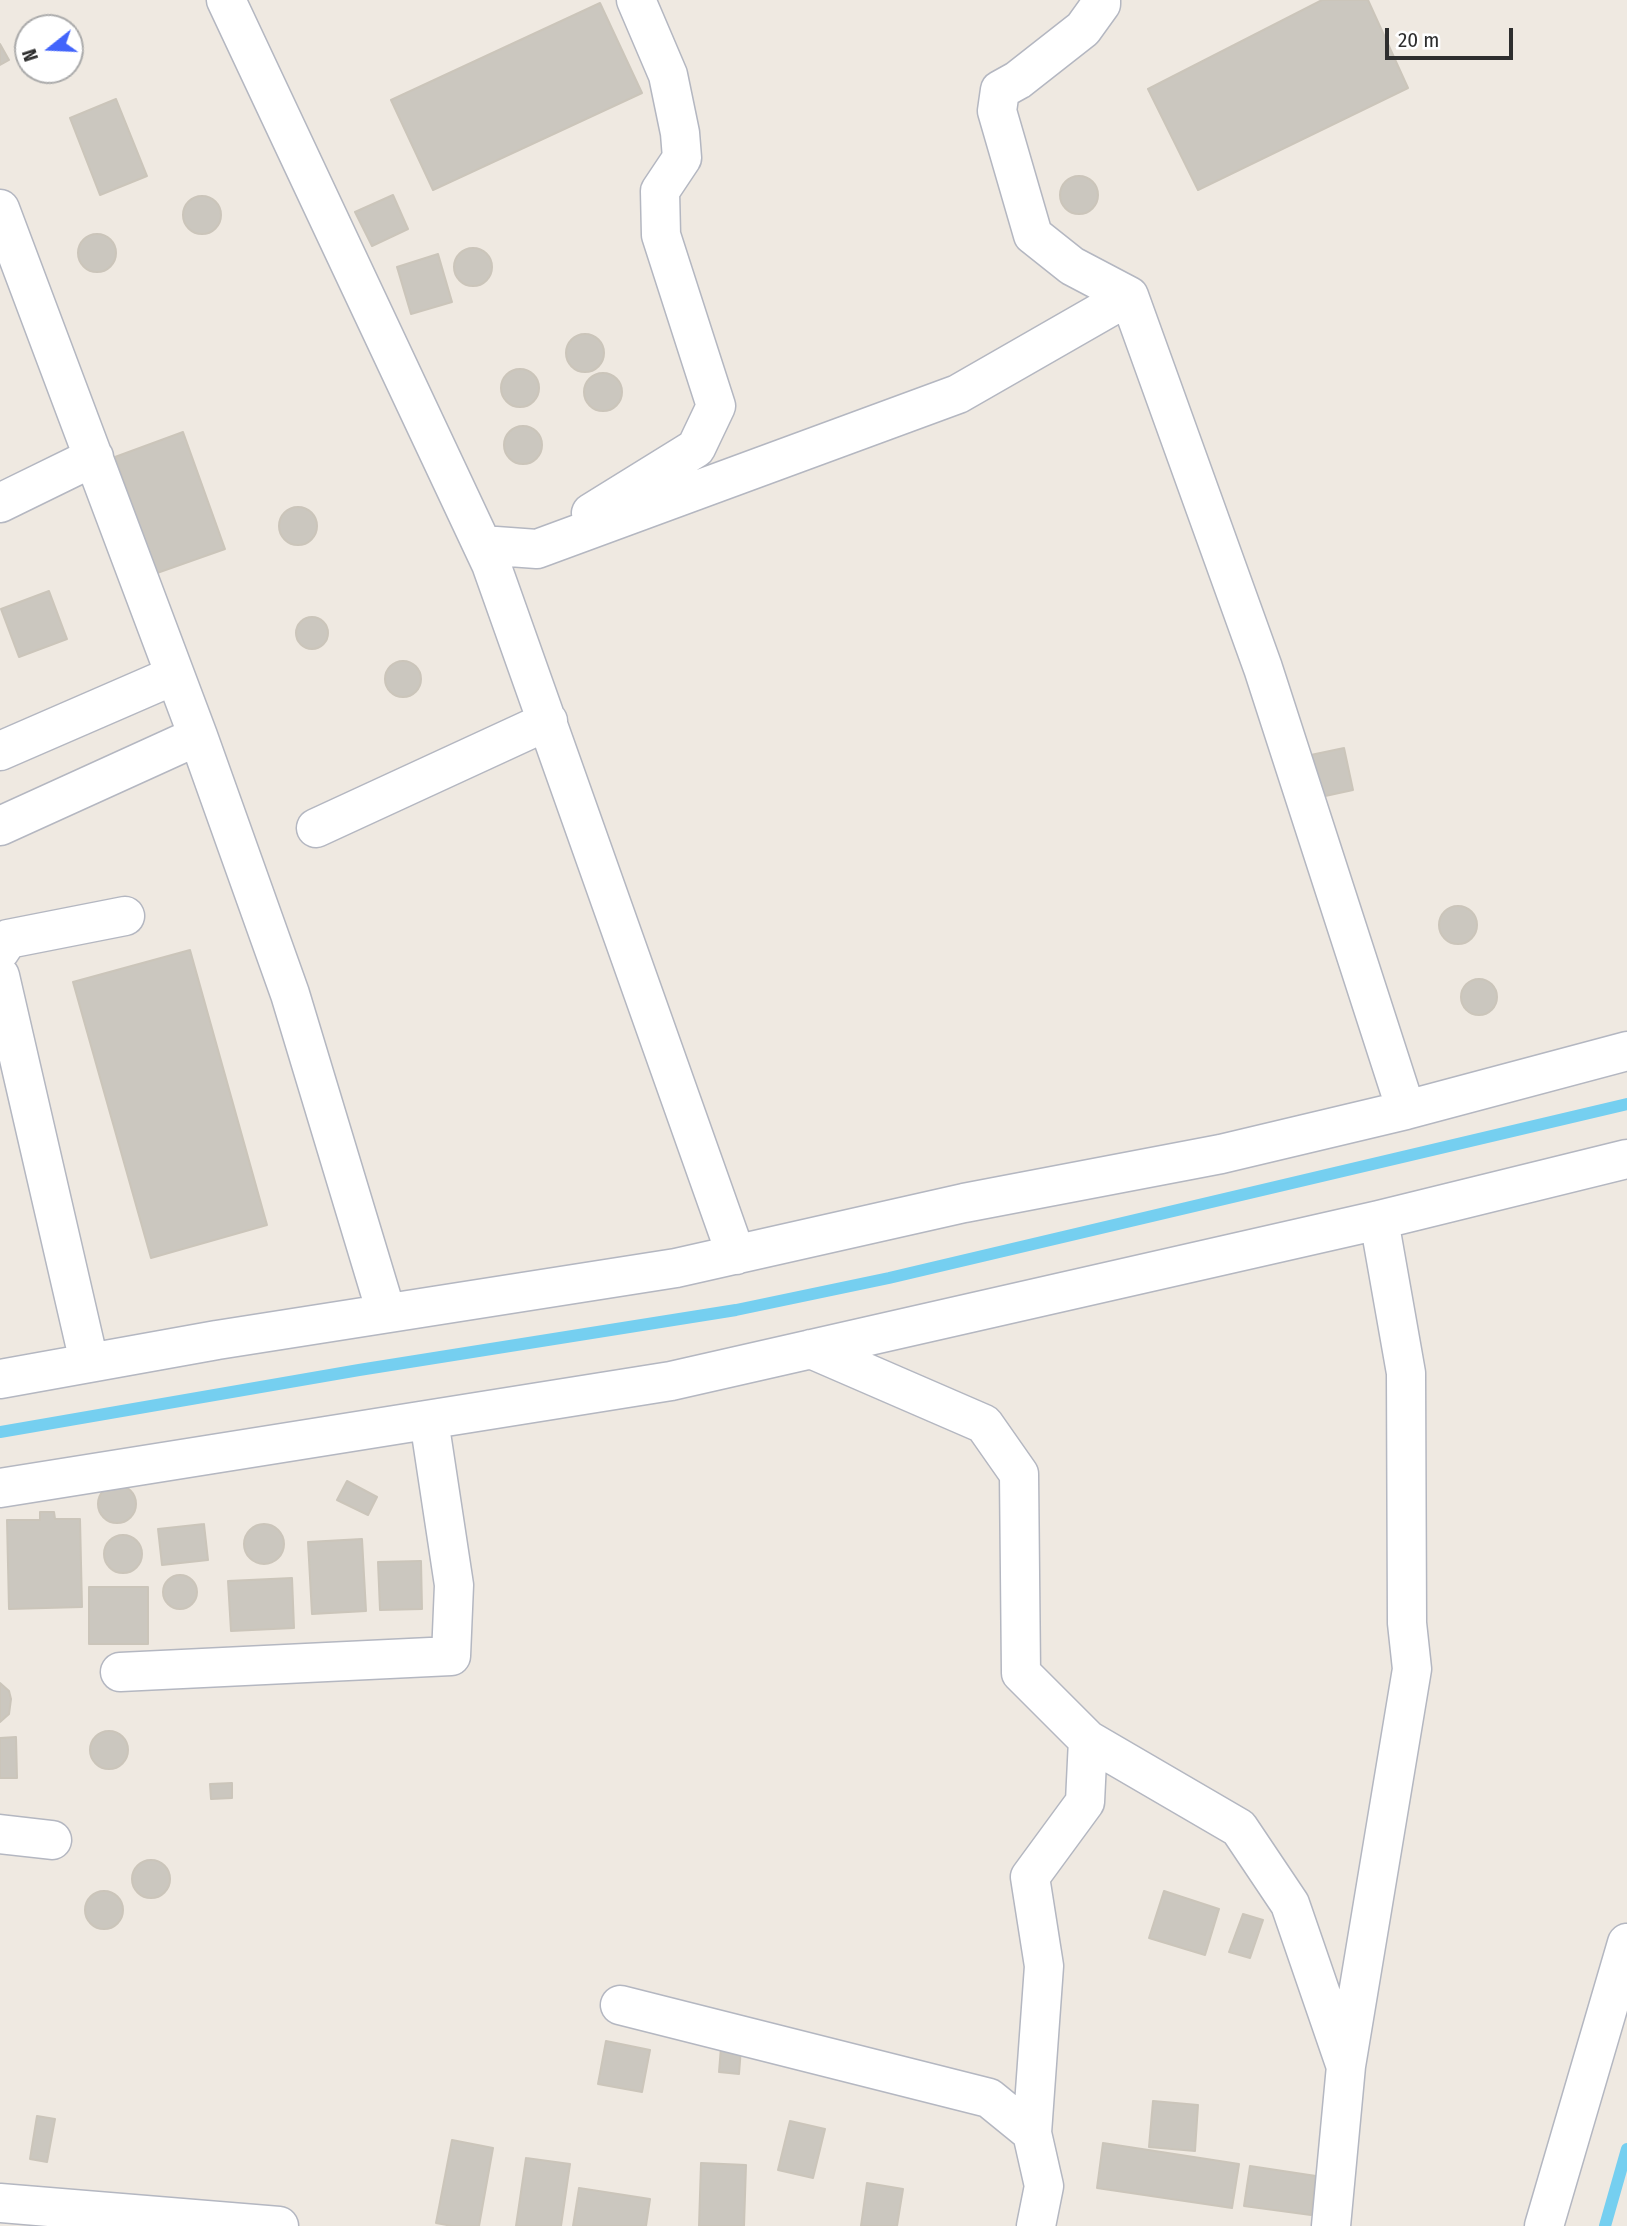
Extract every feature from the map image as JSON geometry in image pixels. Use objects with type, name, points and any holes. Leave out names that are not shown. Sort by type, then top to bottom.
[{"type":"street","points":[[226,0],[491,564],[736,1255]]},
{"type":"street","points":[[537,550],[628,489],[696,448],[716,406],[661,235],[660,191],[682,158],[680,133],[668,75],[636,0]]},
{"type":"street","points":[[1101,0],[1101,4],[1083,29],[1000,90],[997,111],[1033,235],[1072,265],[1129,296],[1263,668],[1406,1110]]},
{"type":"street","points":[[0,209],[11,271],[94,457],[290,994],[386,1312]]},
{"type":"street","points":[[482,545],[537,550],[958,394],[1129,296]]},
{"type":"street","points":[[0,503],[94,457]]},
{"type":"street","points":[[0,751],[175,675]]},
{"type":"street","points":[[316,828],[548,721]]},
{"type":"street","points":[[0,826],[198,736]]},
{"type":"street","points":[[0,951],[8,939],[124,916]]},
{"type":"street","points":[[0,976],[89,1362]]},
{"type":"street","points":[[0,1378],[386,1312],[676,1268],[964,1203],[1221,1154],[1406,1110],[1627,1051]]},
{"type":"street","points":[[0,1488],[671,1381],[1379,1220],[1627,1159]]},
{"type":"street","points":[[1331,2226],[1346,2066],[1412,1669],[1407,1623],[1406,1373],[1379,1220]]},
{"type":"street","points":[[811,1349],[984,1424],[1019,1474],[1021,1673],[1088,1740],[1239,1828],[1290,1904],[1346,2066]]},
{"type":"street","points":[[120,1672],[451,1656],[454,1585],[429,1420]]},
{"type":"street","points":[[1036,2226],[1044,2186],[1032,2133],[1044,1966],[1030,1877],[1085,1802],[1088,1740]]},
{"type":"street","points":[[0,1834],[52,1840]]},
{"type":"street","points":[[1544,2226],[1627,1943]]},
{"type":"street","points":[[620,2005],[989,2098],[1032,2133]]},
{"type":"street","points":[[0,2203],[279,2226]]},
{"type":"building","points":[[1322,0],[1368,0],[1408,88],[1198,190],[1148,89]]},
{"type":"building","points":[[600,3],[642,93],[433,190],[391,100]]},
{"type":"building","points":[[0,44],[9,60],[0,65]]},
{"type":"building","points":[[116,99],[147,176],[100,195],[70,118]]},
{"type":"building","points":[[1079,176],[1092,182],[1098,195],[1092,208],[1079,214],[1066,208],[1060,195],[1066,182]]},
{"type":"building","points":[[393,195],[408,229],[372,246],[355,212]]},
{"type":"building","points":[[202,196],[215,202],[221,215],[215,228],[202,234],[189,228],[183,215],[189,202]]},
{"type":"building","points":[[97,234],[110,240],[116,253],[110,266],[97,272],[84,266],[78,253],[84,240]]},
{"type":"building","points":[[473,248],[486,254],[492,267],[486,280],[473,286],[460,280],[454,267],[460,254]]},
{"type":"building","points":[[438,254],[452,302],[411,314],[397,267]]},
{"type":"building","points":[[585,334],[598,340],[604,353],[598,366],[585,372],[572,366],[566,353],[572,340]]},
{"type":"building","points":[[520,369],[533,375],[539,388],[533,401],[520,407],[507,401],[501,388],[507,375]]},
{"type":"building","points":[[603,373],[616,379],[622,392],[616,405],[603,411],[590,405],[584,392],[590,379]]},
{"type":"building","points":[[523,426],[536,432],[542,445],[536,458],[523,464],[510,458],[504,445],[510,432]]},
{"type":"building","points":[[183,432],[225,549],[157,573],[115,457]]},
{"type":"building","points":[[298,507],[311,513],[317,526],[311,539],[298,545],[285,539],[279,526],[285,513]]},
{"type":"building","points":[[49,591],[67,639],[19,657],[1,609]]},
{"type":"building","points":[[312,617],[324,621],[328,633],[324,645],[312,649],[300,645],[296,633],[300,621]]},
{"type":"building","points":[[403,661],[416,666],[421,679],[416,692],[403,697],[390,692],[385,679],[390,666]]},
{"type":"building","points":[[1344,748],[1353,790],[1316,798],[1306,756]]},
{"type":"building","points":[[1458,906],[1471,912],[1477,925],[1471,938],[1458,944],[1445,938],[1439,925],[1445,912]]},
{"type":"building","points":[[190,950],[267,1225],[151,1258],[73,982]]},
{"type":"building","points":[[1479,979],[1492,984],[1497,997],[1492,1010],[1479,1015],[1466,1010],[1461,997],[1466,984]]},
{"type":"building","points":[[347,1481],[377,1497],[368,1515],[337,1500]]},
{"type":"building","points":[[117,1485],[130,1491],[136,1504],[130,1517],[117,1523],[104,1517],[98,1504],[104,1491]]},
{"type":"building","points":[[40,1512],[54,1512],[55,1519],[80,1519],[82,1607],[9,1609],[7,1520],[40,1520]]},
{"type":"building","points":[[204,1524],[208,1560],[162,1565],[158,1529]]},
{"type":"building","points":[[264,1524],[272,1525],[278,1530],[283,1536],[283,1552],[278,1558],[272,1563],[264,1564],[256,1563],[250,1558],[245,1552],[244,1544],[245,1536],[250,1530],[256,1525]]},
{"type":"building","points":[[123,1535],[136,1541],[142,1554],[136,1567],[123,1573],[110,1567],[104,1554],[110,1541]]},
{"type":"building","points":[[362,1539],[366,1611],[312,1614],[308,1542]]},
{"type":"building","points":[[421,1561],[422,1609],[380,1610],[378,1562]]},
{"type":"building","points":[[180,1575],[192,1580],[197,1592],[192,1604],[180,1609],[168,1604],[163,1592],[168,1580]]},
{"type":"building","points":[[292,1578],[294,1628],[231,1631],[228,1581]]},
{"type":"building","points":[[89,1587],[148,1587],[148,1644],[89,1644]]},
{"type":"building","points":[[0,1683],[9,1691],[11,1699],[9,1714],[0,1722]]},
{"type":"building","points":[[109,1731],[122,1737],[128,1750],[122,1763],[109,1769],[96,1763],[90,1750],[96,1737]]},
{"type":"building","points":[[16,1737],[17,1778],[0,1778],[0,1738]]},
{"type":"building","points":[[232,1783],[232,1798],[211,1799],[210,1784]]},
{"type":"building","points":[[151,1860],[164,1866],[170,1879],[164,1892],[151,1898],[138,1892],[132,1879],[138,1866]]},
{"type":"building","points":[[104,1891],[117,1897],[123,1910],[117,1923],[104,1929],[91,1923],[85,1910],[91,1897]]},
{"type":"building","points":[[1164,1891],[1219,1909],[1205,1955],[1149,1938]]},
{"type":"building","points":[[1243,1914],[1263,1920],[1250,1958],[1229,1952]]},
{"type":"building","points":[[606,2041],[650,2050],[642,2092],[598,2084]]},
{"type":"building","points":[[721,2047],[741,2048],[739,2074],[719,2072]]},
{"type":"building","points":[[1153,2101],[1198,2105],[1195,2151],[1149,2147]]},
{"type":"building","points":[[37,2116],[55,2119],[47,2162],[30,2159]]},
{"type":"building","points":[[790,2121],[825,2129],[813,2178],[778,2170]]},
{"type":"building","points":[[452,2140],[493,2148],[479,2226],[436,2223]]},
{"type":"building","points":[[1103,2143],[1239,2164],[1232,2208],[1097,2188]]},
{"type":"building","points":[[526,2158],[570,2164],[561,2226],[516,2226]]},
{"type":"building","points":[[701,2163],[746,2165],[744,2226],[699,2226]]},
{"type":"building","points":[[1250,2166],[1316,2176],[1311,2215],[1244,2206]]},
{"type":"building","points":[[867,2183],[903,2189],[897,2226],[861,2226]]},
{"type":"building","points":[[579,2188],[650,2199],[646,2226],[573,2226]]},
{"type":"waterway","points":[[0,1432],[359,1370],[736,1310],[889,1278],[1627,1104]]},
{"type":"waterway","points":[[1605,2226],[1627,2149]]}]
